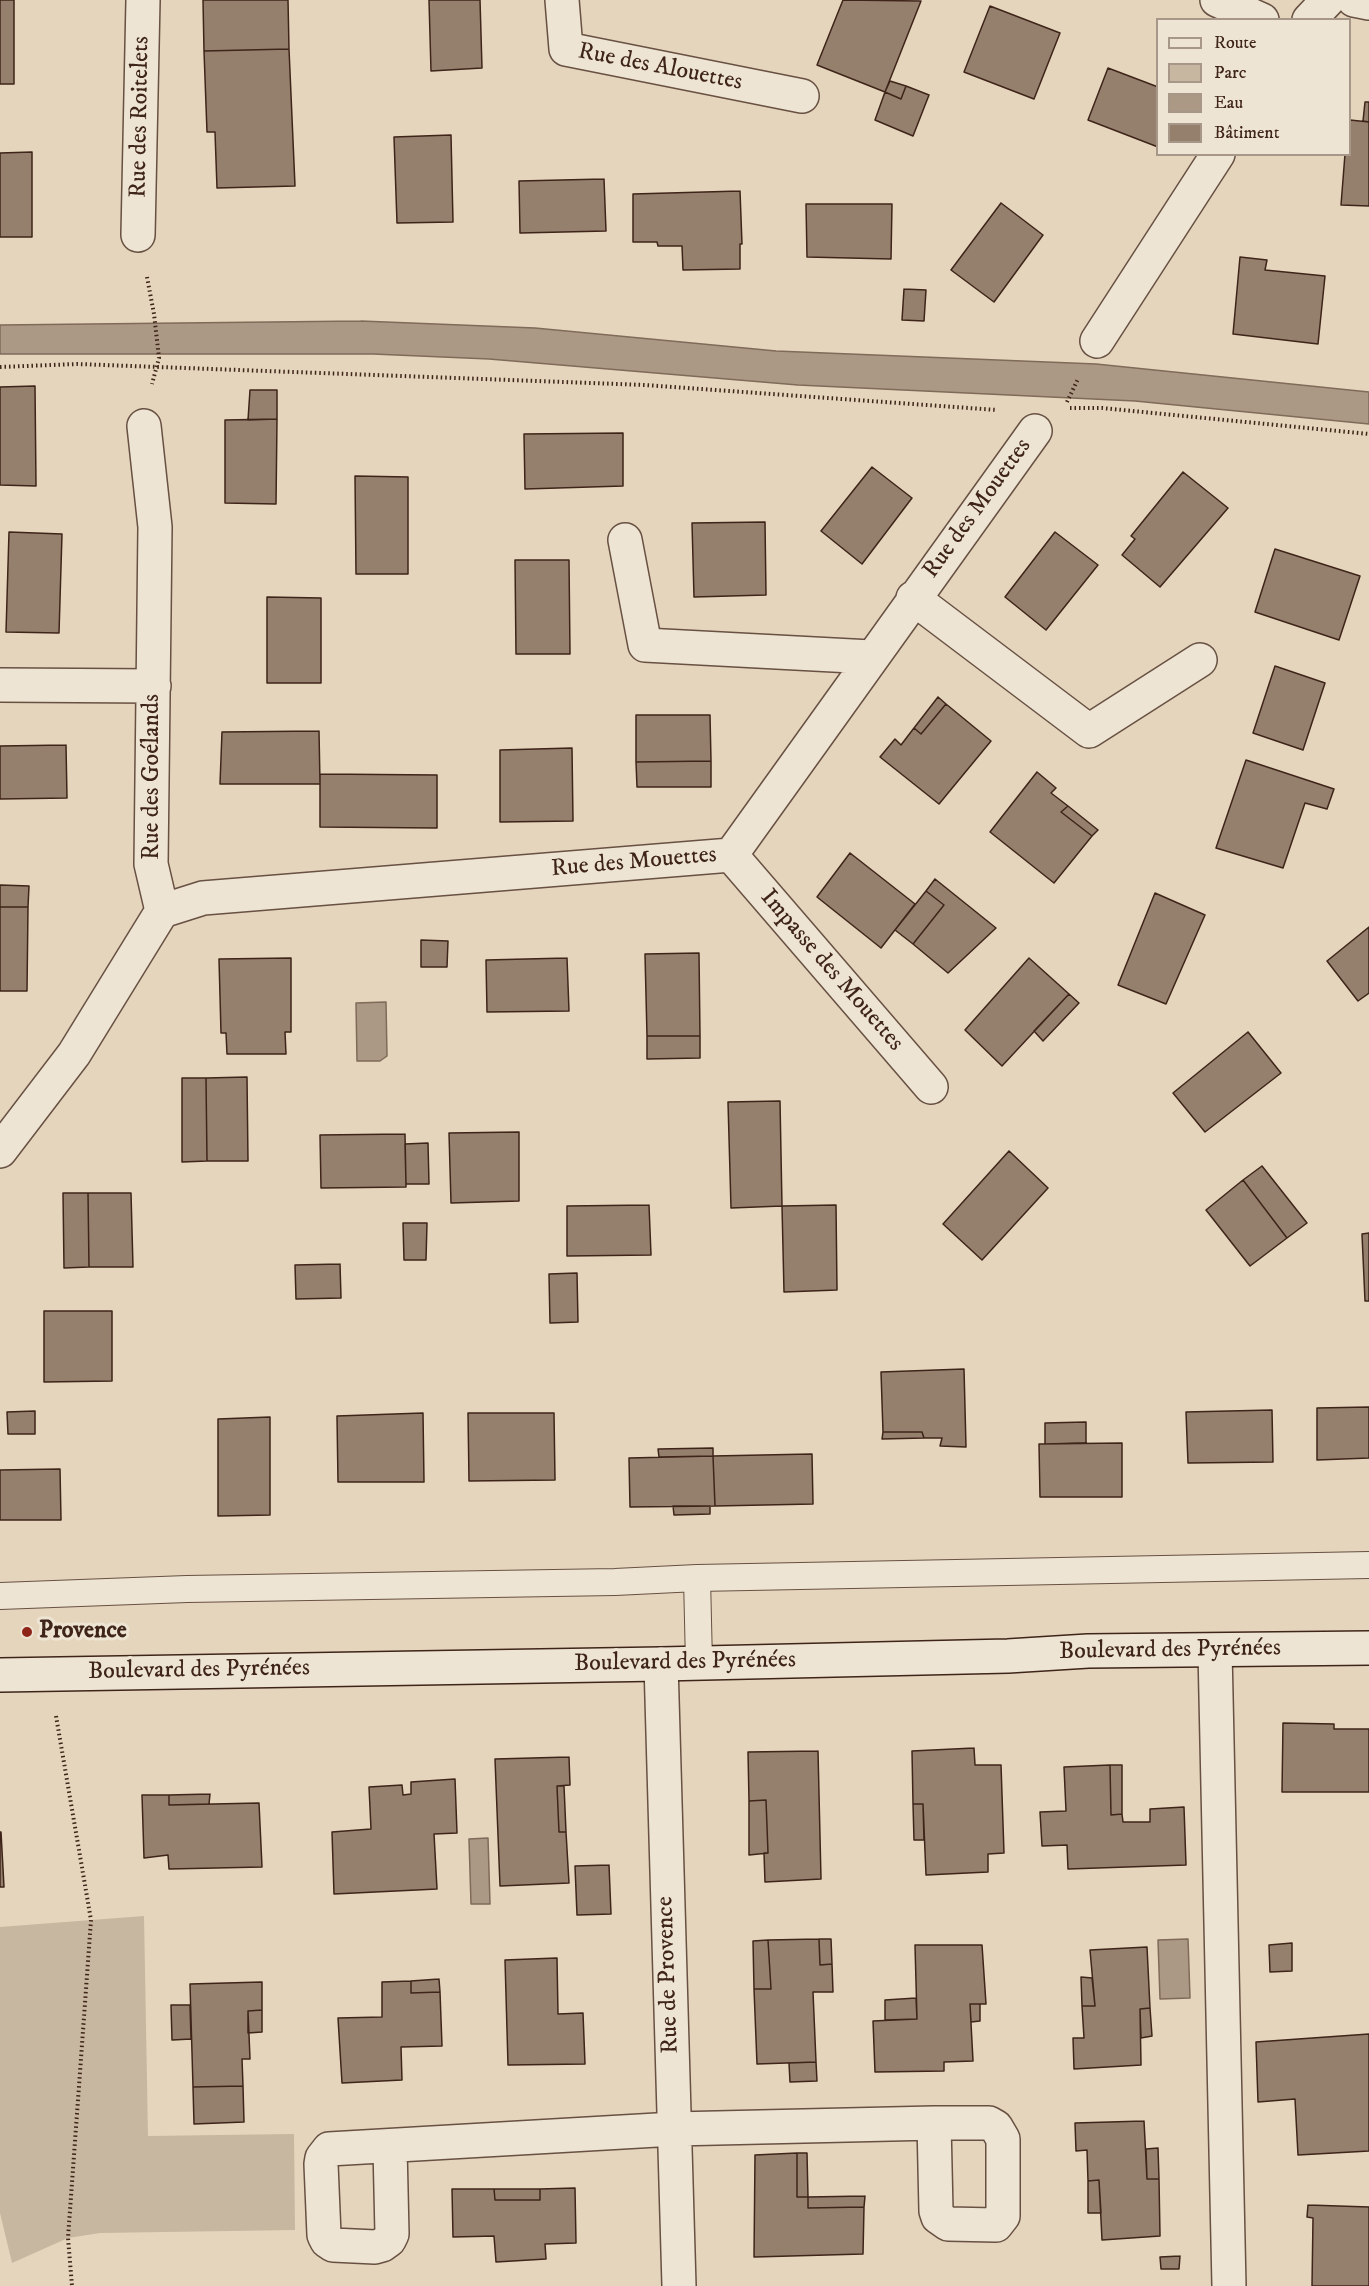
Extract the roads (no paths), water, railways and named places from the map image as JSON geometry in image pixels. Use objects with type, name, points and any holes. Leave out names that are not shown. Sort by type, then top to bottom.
[{"type":"street","name":"Rue des Roitelets","points":[[138,235],[143,0]]},
{"type":"street","name":"Rue des Alouettes","points":[[562,0],[566,49],[802,96]]},
{"type":"street","points":[[1217,0],[1258,18]]},
{"type":"street","points":[[1311,18],[1328,0]]},
{"type":"street","points":[[1354,0],[1369,3]]},
{"type":"street","points":[[1097,341],[1217,156]]},
{"type":"street","name":"Rue des Goélands","points":[[144,426],[155,527],[151,864],[162,910]]},
{"type":"street","name":"Rue des Mouettes","points":[[162,910],[203,898],[731,855],[913,598],[1035,431]]},
{"type":"street","points":[[625,540],[645,645],[871,657]]},
{"type":"street","points":[[913,598],[1089,732],[1200,660]]},
{"type":"street","points":[[0,684],[154,686]]},
{"type":"street","name":"Impasse des Mouettes","points":[[731,855],[931,1088]]},
{"type":"street","points":[[0,1150],[74,1054],[162,910]]},
{"type":"street","name":"Boulevard des Pyrénées","points":[[0,1675],[661,1664],[1008,1656],[1088,1651],[1369,1648]]},
{"type":"street","points":[[1215,1651],[1229,2286]]},
{"type":"street","name":"Rue de Provence","points":[[661,1664],[679,2286]]},
{"type":"street","points":[[390,2147],[674,2129],[934,2123]]},
{"type":"lane","points":[[0,1596],[187,1589],[1369,1565]]},
{"type":"lane","points":[[698,1578],[699,1663]]},
{"type":"water","points":[[361,321],[535,328],[776,351],[1096,364],[1369,392],[1369,424],[1135,401],[798,385],[489,359],[373,354],[0,354],[0,325]]},
{"type":"water","points":[[386,1002],[387,1056],[380,1061],[357,1061],[356,1003]]},
{"type":"water","points":[[488,1838],[490,1904],[471,1904],[469,1839]]},
{"type":"water","points":[[1188,1939],[1190,1998],[1160,1999],[1158,1940]]},
{"type":"place","name":"Provence","points":[[27,1632]]}]
